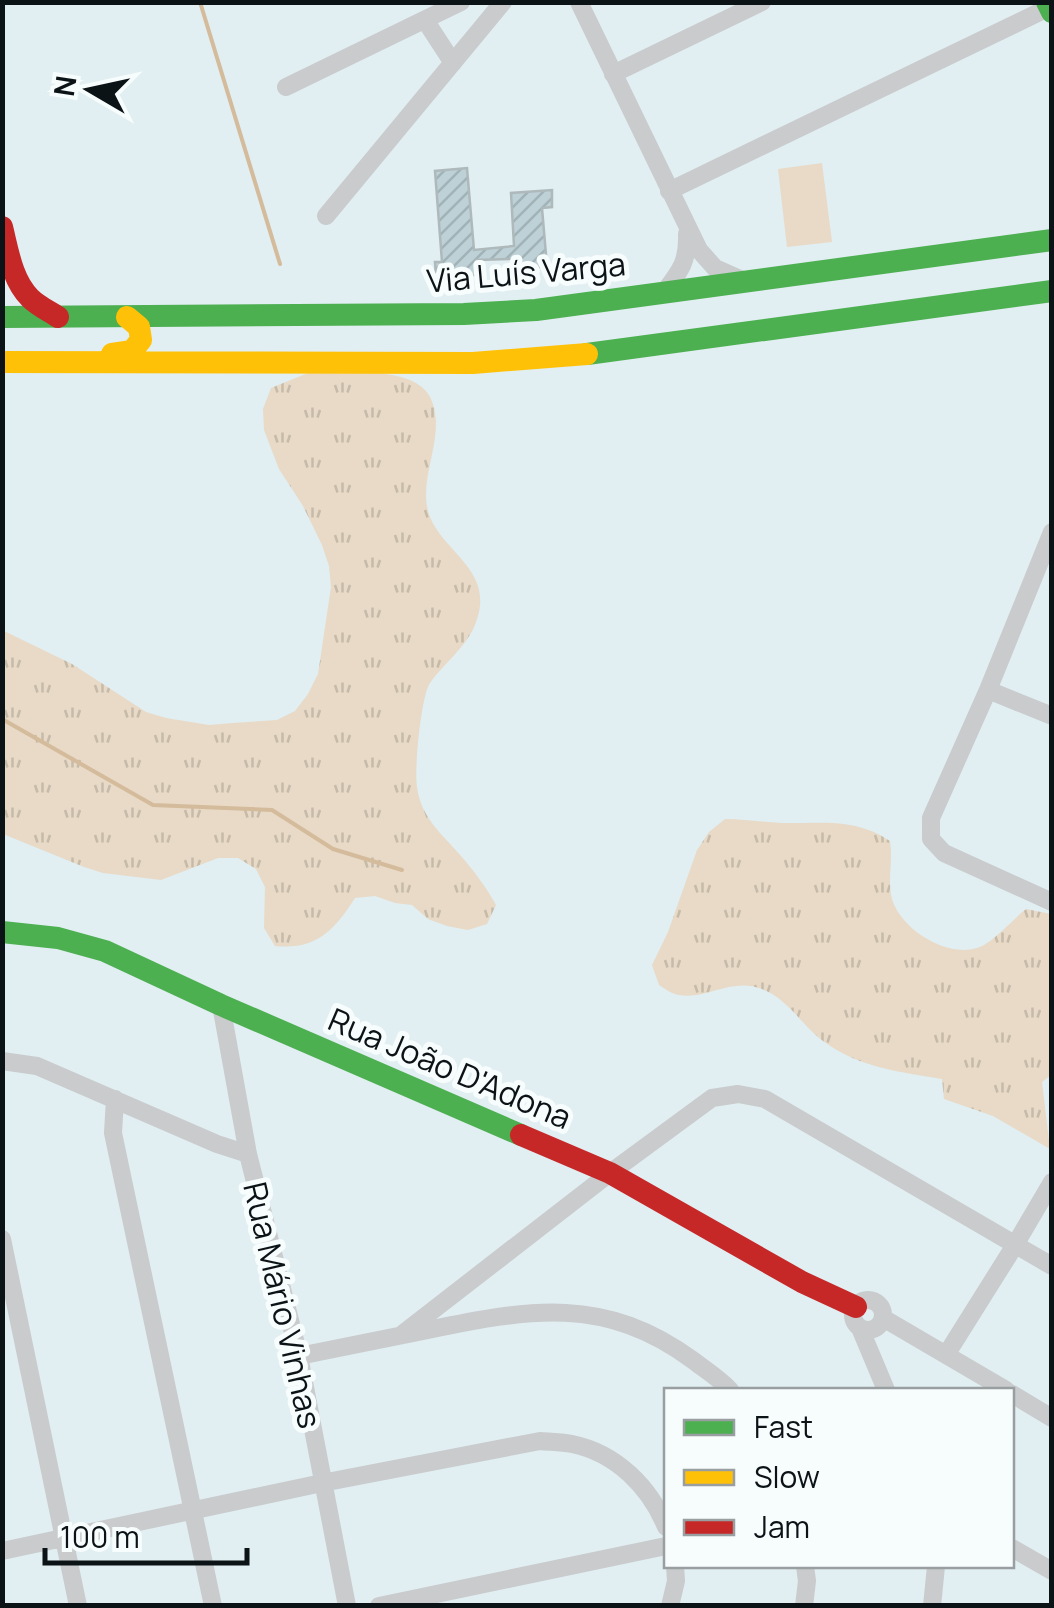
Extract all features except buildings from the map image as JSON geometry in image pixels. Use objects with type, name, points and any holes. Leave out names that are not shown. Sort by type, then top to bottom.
[{"type":"main road","points":[[2,228],[20,284],[32,300],[58,317]]},
{"type":"main road","name":"Via Luís Varga","points":[[2,317],[464,314],[536,310],[1052,240]]},
{"type":"main road","points":[[2,289],[9,257]]},
{"type":"main road","points":[[2,362],[474,362],[568,357],[1052,291]]},
{"type":"main road","points":[[31,362],[48,353],[126,354],[142,340],[136,322],[127,317]]},
{"type":"main road","name":"Rua João D'Adona","points":[[2,932],[58,938],[104,951],[610,1173],[858,1317]]},
{"type":"street","points":[[286,87],[462,2]]},
{"type":"street","points":[[326,216],[503,2]]},
{"type":"street","points":[[579,2],[699,250],[715,268],[743,280]]},
{"type":"street","points":[[614,74],[762,2]]},
{"type":"street","points":[[669,191],[1050,7]]},
{"type":"street","points":[[425,20],[452,63]]},
{"type":"street","points":[[664,291],[680,272],[688,252],[687,228]]},
{"type":"street","points":[[1052,532],[932,818],[932,838],[944,853],[1052,902]]},
{"type":"street","points":[[988,690],[1052,716]]},
{"type":"street","name":"Rua Mário Vinhas","points":[[221,1005],[248,1154],[299,1356],[347,1606]]},
{"type":"street","points":[[2,1061],[37,1066],[248,1154]]},
{"type":"street","points":[[401,1335],[712,1098],[738,1094],[765,1099],[1052,1266]]},
{"type":"street","points":[[115,1099],[113,1133],[212,1606]]},
{"type":"street","points":[[946,1355],[1052,1182]]},
{"type":"street","points":[[2,1239],[78,1606]]},
{"type":"street","points":[[885,1388],[858,1317],[863,1301],[873,1302],[883,1318],[1001,1388]]},
{"type":"street","points":[[299,1356],[488,1318],[539,1311],[585,1314],[631,1326],[678,1349],[727,1388]]},
{"type":"street","points":[[1014,1396],[1052,1418]]},
{"type":"street","points":[[2,1551],[540,1441],[576,1445],[610,1459],[637,1479],[664,1521]]},
{"type":"street","points":[[379,1606],[664,1546]]},
{"type":"street","points":[[1014,1549],[1052,1571]]},
{"type":"street","points":[[670,1606],[676,1568]]},
{"type":"street","points":[[804,1606],[805,1568]]},
{"type":"street","points":[[932,1606],[936,1568]]},
{"type":"green space","points":[[822,163],[832,242],[787,247],[778,169]]},
{"type":"green space","points":[[370,372],[412,381],[430,397],[436,426],[426,502],[437,530],[466,564],[479,589],[480,604],[472,631],[427,691],[416,778],[419,798],[428,817],[496,905],[487,924],[468,930],[447,926],[428,919],[412,905],[375,896],[355,898],[322,936],[302,945],[275,946],[264,928],[265,887],[256,869],[238,858],[218,858],[161,880],[103,873],[3,834],[2,630],[72,664],[146,712],[166,718],[209,725],[277,720],[295,711],[318,674],[331,587],[329,566],[303,506],[279,469],[264,430],[263,409],[271,388],[308,373]]},
{"type":"green space","points":[[725,819],[841,824],[866,829],[890,841],[890,888],[895,907],[912,928],[937,944],[964,950],[977,948],[1026,909],[1051,914],[1051,1075],[1042,1082],[1050,1149],[993,1116],[944,1099],[942,1079],[882,1068],[839,1051],[762,989],[740,986],[689,996],[674,994],[659,985],[652,965],[697,850],[709,832]]},
{"type":"waterway","points":[[200,2],[280,264]]},
{"type":"waterway","points":[[2,719],[153,805],[272,810],[333,849],[402,870]]},
{"type":"traffic: fast","points":[[1047,2],[1052,12]]},
{"type":"traffic: fast","points":[[2,317],[464,314],[536,310],[1052,240]]},
{"type":"traffic: fast","points":[[587,354],[1052,291]]},
{"type":"traffic: fast","points":[[2,932],[58,938],[105,951],[521,1135]]},
{"type":"traffic: slow","points":[[112,354],[132,351],[141,340],[139,327],[127,317]]},
{"type":"traffic: slow","points":[[2,362],[473,363],[587,354]]},
{"type":"traffic: jam","points":[[2,227],[19,283],[36,304],[58,317]]},
{"type":"traffic: jam","points":[[521,1135],[610,1173],[802,1282],[856,1307]]}]
